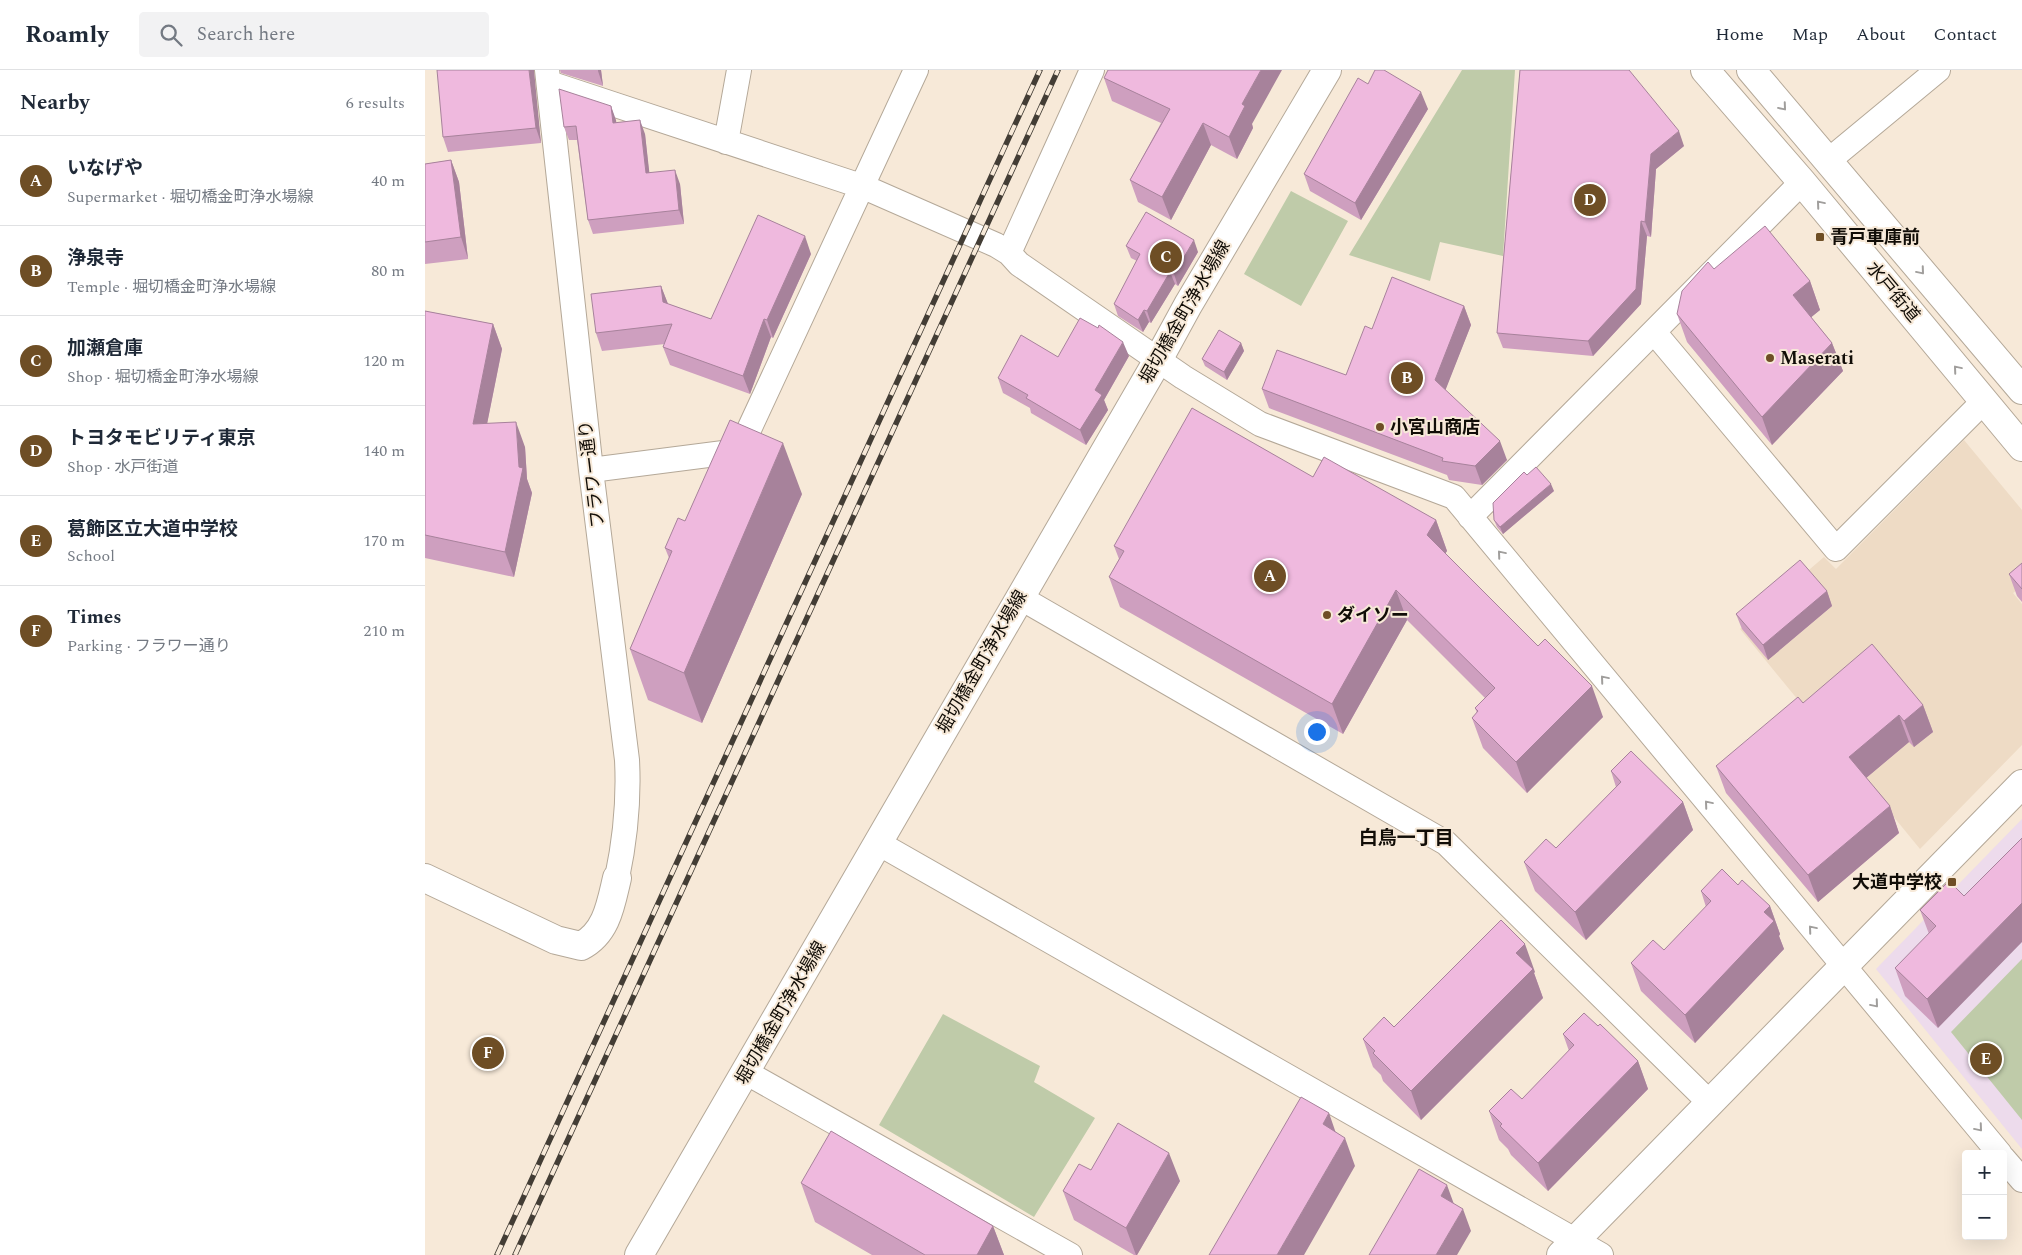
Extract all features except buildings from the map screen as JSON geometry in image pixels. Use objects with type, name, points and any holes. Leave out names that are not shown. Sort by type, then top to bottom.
[{"type":"main road","name":"堀切橋金町浄水場線","points":[[639,1255],[747,1073],[1188,305],[1327,70]]},
{"type":"main road","name":"水戸街道","points":[[1705,70],[1802,182],[2022,447]]},
{"type":"main road","name":"水戸街道","points":[[1751,70],[2022,390]]},
{"type":"main road","points":[[1568,1248],[2022,784]]},
{"type":"main road","points":[[425,878],[556,940],[581,946],[598,934],[605,919],[617,878]]},
{"type":"street","points":[[726,142],[739,70]]},
{"type":"street","points":[[591,470],[739,451],[864,187],[916,70]]},
{"type":"street","points":[[1009,254],[1092,70]]},
{"type":"street","points":[[1828,161],[1938,70]]},
{"type":"street","points":[[548,77],[726,142],[864,187],[996,245],[1019,264],[1158,360],[1260,424],[1454,497],[1997,1150]]},
{"type":"street","name":"フラワー通り","points":[[548,77],[591,470],[627,760],[628,780],[622,848],[617,878]]},
{"type":"street","points":[[1470,517],[1802,182]]},
{"type":"street","points":[[1654,332],[1837,549],[1984,401]]},
{"type":"street","points":[[1019,597],[1445,844],[1710,1103]]},
{"type":"street","points":[[878,843],[1568,1248],[1601,1255]]},
{"type":"street","points":[[747,1073],[1070,1255]]},
{"type":"street","points":[[2007,1163],[2022,1180]]},
{"type":"shaded area","points":[[1964,440],[2022,510],[2022,586],[2013,593],[2022,604],[2022,745],[1920,849],[1740,629],[1824,557],[1836,569]]},
{"type":"shaded area","points":[[2022,819],[2022,1149],[1876,969]]},
{"type":"green space","points":[[1462,70],[1515,70],[1503,256],[1440,242],[1430,281],[1349,255]]},
{"type":"green space","points":[[1291,191],[1348,221],[1301,306],[1244,274]]},
{"type":"green space","points":[[2022,959],[2022,1120],[1951,1032]]},
{"type":"green space","points":[[943,1014],[1040,1066],[1034,1082],[1095,1118],[1034,1217],[879,1125]]},
{"type":"railway","points":[[497,1255],[1040,70]]},
{"type":"railway","points":[[515,1255],[1058,70]]},
{"type":"place","name":"トヨタモビリティ東京","points":[[1590,200]]},
{"type":"place","name":"青戸車庫前","points":[[1820,237]]},
{"type":"place","name":"加瀬倉庫","points":[[1166,257]]},
{"type":"place","name":"Maserati","points":[[1770,358]]},
{"type":"place","name":"浄泉寺","points":[[1407,378]]},
{"type":"place","name":"小宮山商店","points":[[1380,427]]},
{"type":"place","name":"いなげや","points":[[1270,576]]},
{"type":"place","name":"ダイソー","points":[[1327,615]]},
{"type":"place","name":"大道中学校","points":[[1952,882]]},
{"type":"place","name":"Times","points":[[488,1053]]},
{"type":"place","name":"葛飾区立大道中学校","points":[[1986,1059]]},
{"type":"district","name":"白鳥一丁目","points":[[1406,838]]}]
